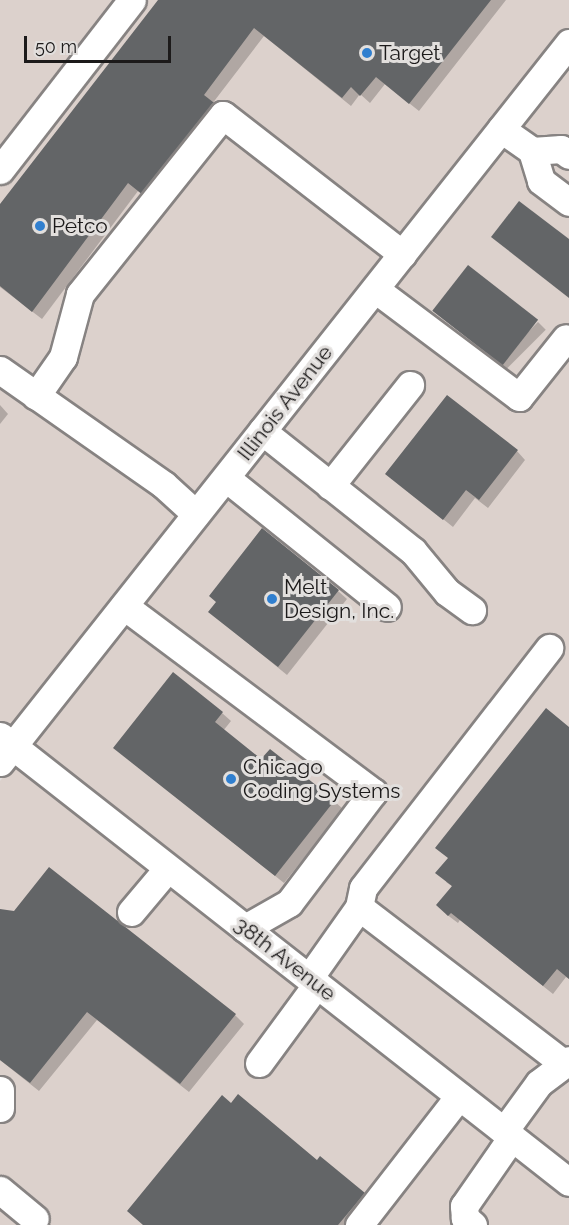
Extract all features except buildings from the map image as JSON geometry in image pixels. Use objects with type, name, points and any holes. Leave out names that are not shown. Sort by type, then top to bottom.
[{"type":"street","points":[[0,170],[131,1]]},
{"type":"street","name":"Illinois Avenue","points":[[4,748],[124,606],[569,43]]},
{"type":"street","points":[[36,396],[63,357],[80,294],[224,115],[402,254]]},
{"type":"street","points":[[501,129],[532,151],[541,181],[569,202]]},
{"type":"street","points":[[532,151],[561,149],[569,155]]},
{"type":"street","points":[[375,289],[519,397],[566,338]]},
{"type":"street","points":[[0,370],[164,486],[196,514]]},
{"type":"street","points":[[330,486],[410,385]]},
{"type":"street","points":[[262,431],[413,551],[447,592],[472,610]]},
{"type":"street","points":[[226,478],[387,607]]},
{"type":"street","points":[[124,606],[373,792],[289,903],[245,928]]},
{"type":"street","points":[[259,1063],[359,907],[363,888],[549,648]]},
{"type":"street","name":"38th Avenue","points":[[4,748],[168,868],[508,1134],[564,1168]]},
{"type":"street","points":[[131,912],[168,868]]},
{"type":"street","points":[[359,907],[567,1062],[538,1083],[462,1219]]},
{"type":"street","points":[[0,1090],[0,1108]]},
{"type":"street","points":[[359,1225],[459,1096]]},
{"type":"street","points":[[0,1190],[35,1219]]},
{"type":"shaded area","points":[[0,0],[569,0],[569,28],[11,733],[0,725]]},
{"type":"shaded area","points":[[569,63],[569,1225],[0,1225],[0,781]]},
{"type":"place","name":"Target","points":[[367,53]]},
{"type":"place","name":"Petco","points":[[40,226]]},
{"type":"place","name":"Melt Design, Inc.","points":[[272,599]]},
{"type":"place","name":"Chicago Coding Systems","points":[[231,779]]}]
